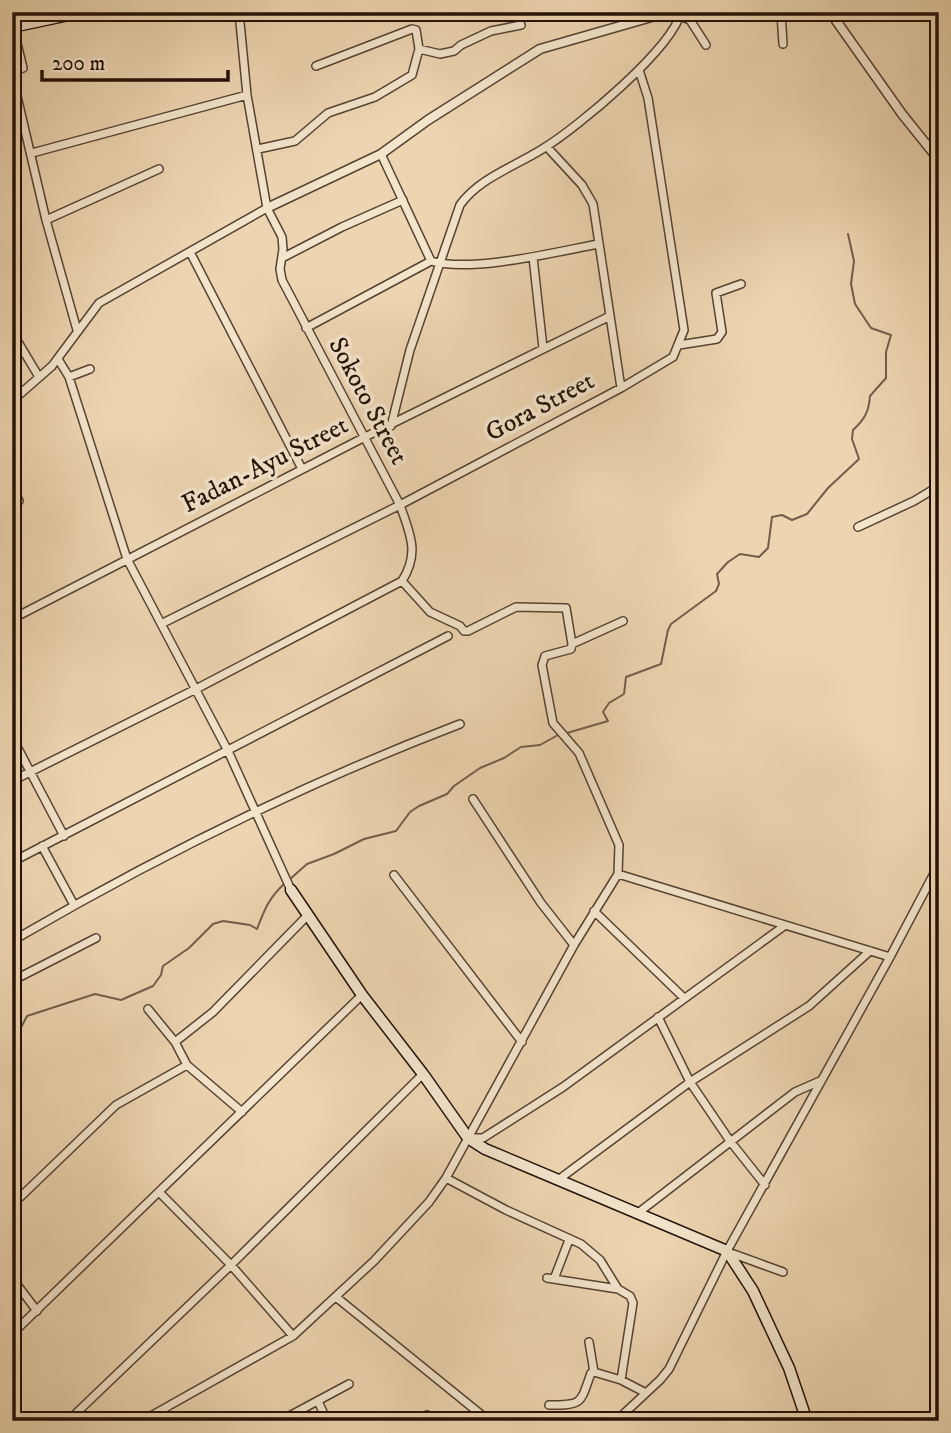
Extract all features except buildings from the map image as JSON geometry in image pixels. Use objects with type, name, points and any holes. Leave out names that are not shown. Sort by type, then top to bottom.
[{"type":"main road","points":[[13,27],[83,12]]},
{"type":"main road","points":[[290,890],[362,995],[468,1138],[485,1149],[727,1251],[753,1291],[789,1368],[807,1421]]},
{"type":"street","name":"Sokoto Street","points":[[239,12],[247,95],[267,208],[282,237],[282,280],[400,505],[413,541],[410,567],[401,581]]},
{"type":"street","points":[[12,401],[58,359],[99,303],[267,208],[381,154],[428,120],[540,49],[669,12]]},
{"type":"street","points":[[781,12],[783,44]]},
{"type":"street","points":[[830,12],[902,114],[939,160]]},
{"type":"street","points":[[391,426],[411,350],[460,205],[469,192],[547,147],[610,97],[639,69],[675,27],[681,14],[690,20],[706,45]]},
{"type":"street","points":[[419,49],[440,54],[454,51],[461,44],[491,31],[521,25]]},
{"type":"street","points":[[13,27],[23,68],[12,73],[46,220],[78,330]]},
{"type":"street","points":[[258,149],[295,141],[328,113],[375,97],[412,75],[419,49],[416,30],[412,29],[316,66]]},
{"type":"street","points":[[639,69],[649,99],[684,330],[680,345],[718,339],[722,332],[716,293],[741,284]]},
{"type":"street","points":[[32,153],[247,95]]},
{"type":"street","points":[[547,147],[582,185],[593,204],[621,388]]},
{"type":"street","points":[[381,154],[431,261]]},
{"type":"street","points":[[46,220],[159,169]]},
{"type":"street","points":[[282,258],[403,200]]},
{"type":"street","points":[[306,328],[431,261],[441,264],[465,264],[533,257],[598,244]]},
{"type":"street","points":[[190,252],[302,470]]},
{"type":"street","points":[[533,257],[542,348]]},
{"type":"street","name":"Fadan-Ayu Street","points":[[12,619],[363,438],[610,316]]},
{"type":"street","points":[[12,331],[39,377]]},
{"type":"street","name":"Gora Street","points":[[163,623],[400,505],[621,388],[673,357],[680,345]]},
{"type":"street","points":[[58,359],[69,377],[127,559],[228,751],[290,890]]},
{"type":"street","points":[[69,377],[90,369]]},
{"type":"street","points":[[858,527],[914,501],[938,481]]},
{"type":"street","points":[[12,485],[19,501]]},
{"type":"street","points":[[12,781],[196,689],[401,581],[430,612],[460,626],[464,631],[516,607],[566,608],[572,649],[542,659],[550,716],[579,753],[619,845],[618,874],[574,945],[446,1178],[429,1202],[374,1261],[293,1336],[142,1421]]},
{"type":"street","points":[[572,644],[623,621]]},
{"type":"street","points":[[12,862],[448,636]]},
{"type":"street","points":[[12,938],[19,937],[74,905],[255,813],[382,754],[460,724]]},
{"type":"street","points":[[12,737],[64,835]]},
{"type":"street","points":[[473,799],[541,903],[574,945]]},
{"type":"street","points":[[42,846],[74,905]]},
{"type":"street","points":[[616,1421],[669,1369],[727,1251],[939,864]]},
{"type":"street","points":[[618,874],[890,957]]},
{"type":"street","points":[[394,875],[522,1042]]},
{"type":"street","points":[[594,911],[684,998]]},
{"type":"street","points":[[175,1042],[213,1012],[307,916]]},
{"type":"street","points":[[468,1138],[483,1138],[563,1087],[784,926]]},
{"type":"street","points":[[12,981],[96,938]]},
{"type":"street","points":[[558,1180],[690,1082],[809,1006],[870,951]]},
{"type":"street","points":[[12,1334],[362,995]]},
{"type":"street","points":[[148,1009],[175,1042],[187,1065],[242,1112]]},
{"type":"street","points":[[658,1017],[690,1082],[730,1141],[765,1185]]},
{"type":"street","points":[[12,1205],[116,1105],[187,1065]]},
{"type":"street","points":[[68,1421],[423,1074]]},
{"type":"street","points":[[638,1213],[795,1091],[821,1081]]},
{"type":"street","points":[[446,1178],[581,1244],[600,1260],[618,1289]]},
{"type":"street","points":[[160,1193],[230,1265],[293,1336]]},
{"type":"street","points":[[569,1240],[551,1279],[618,1289],[631,1296],[633,1304],[621,1380]]},
{"type":"street","points":[[727,1251],[783,1272]]},
{"type":"street","points":[[12,1278],[37,1311]]},
{"type":"street","points":[[336,1297],[489,1421]]},
{"type":"street","points":[[589,1342],[594,1372]]},
{"type":"street","points":[[594,1372],[621,1380],[646,1393]]},
{"type":"street","points":[[549,1405],[568,1405],[582,1399],[591,1373],[594,1372]]},
{"type":"street","points":[[280,1421],[349,1384]]},
{"type":"street","points":[[318,1401],[327,1421]]},
{"type":"street","points":[[418,1421],[427,1415]]},
{"type":"waterway","points":[[567,733],[608,721],[603,712],[609,703],[624,694],[626,677],[661,664],[671,624],[716,591],[719,584],[717,574],[728,562],[740,554],[759,557],[768,548],[772,517],[782,515],[792,520],[807,514],[828,488],[859,459],[852,439],[853,430],[865,415],[870,396],[886,378],[886,352],[891,335],[871,328],[855,304],[851,284],[854,261],[848,234]]},
{"type":"waterway","points":[[289,880],[307,864],[364,839],[396,831],[410,812],[447,794],[480,768],[521,747],[540,745],[558,735]]},
{"type":"waterway","points":[[12,1045],[27,1016],[95,994],[121,1000],[153,986],[161,975],[163,966],[189,948],[213,924],[223,921],[250,925],[257,929],[268,904],[285,883]]}]
